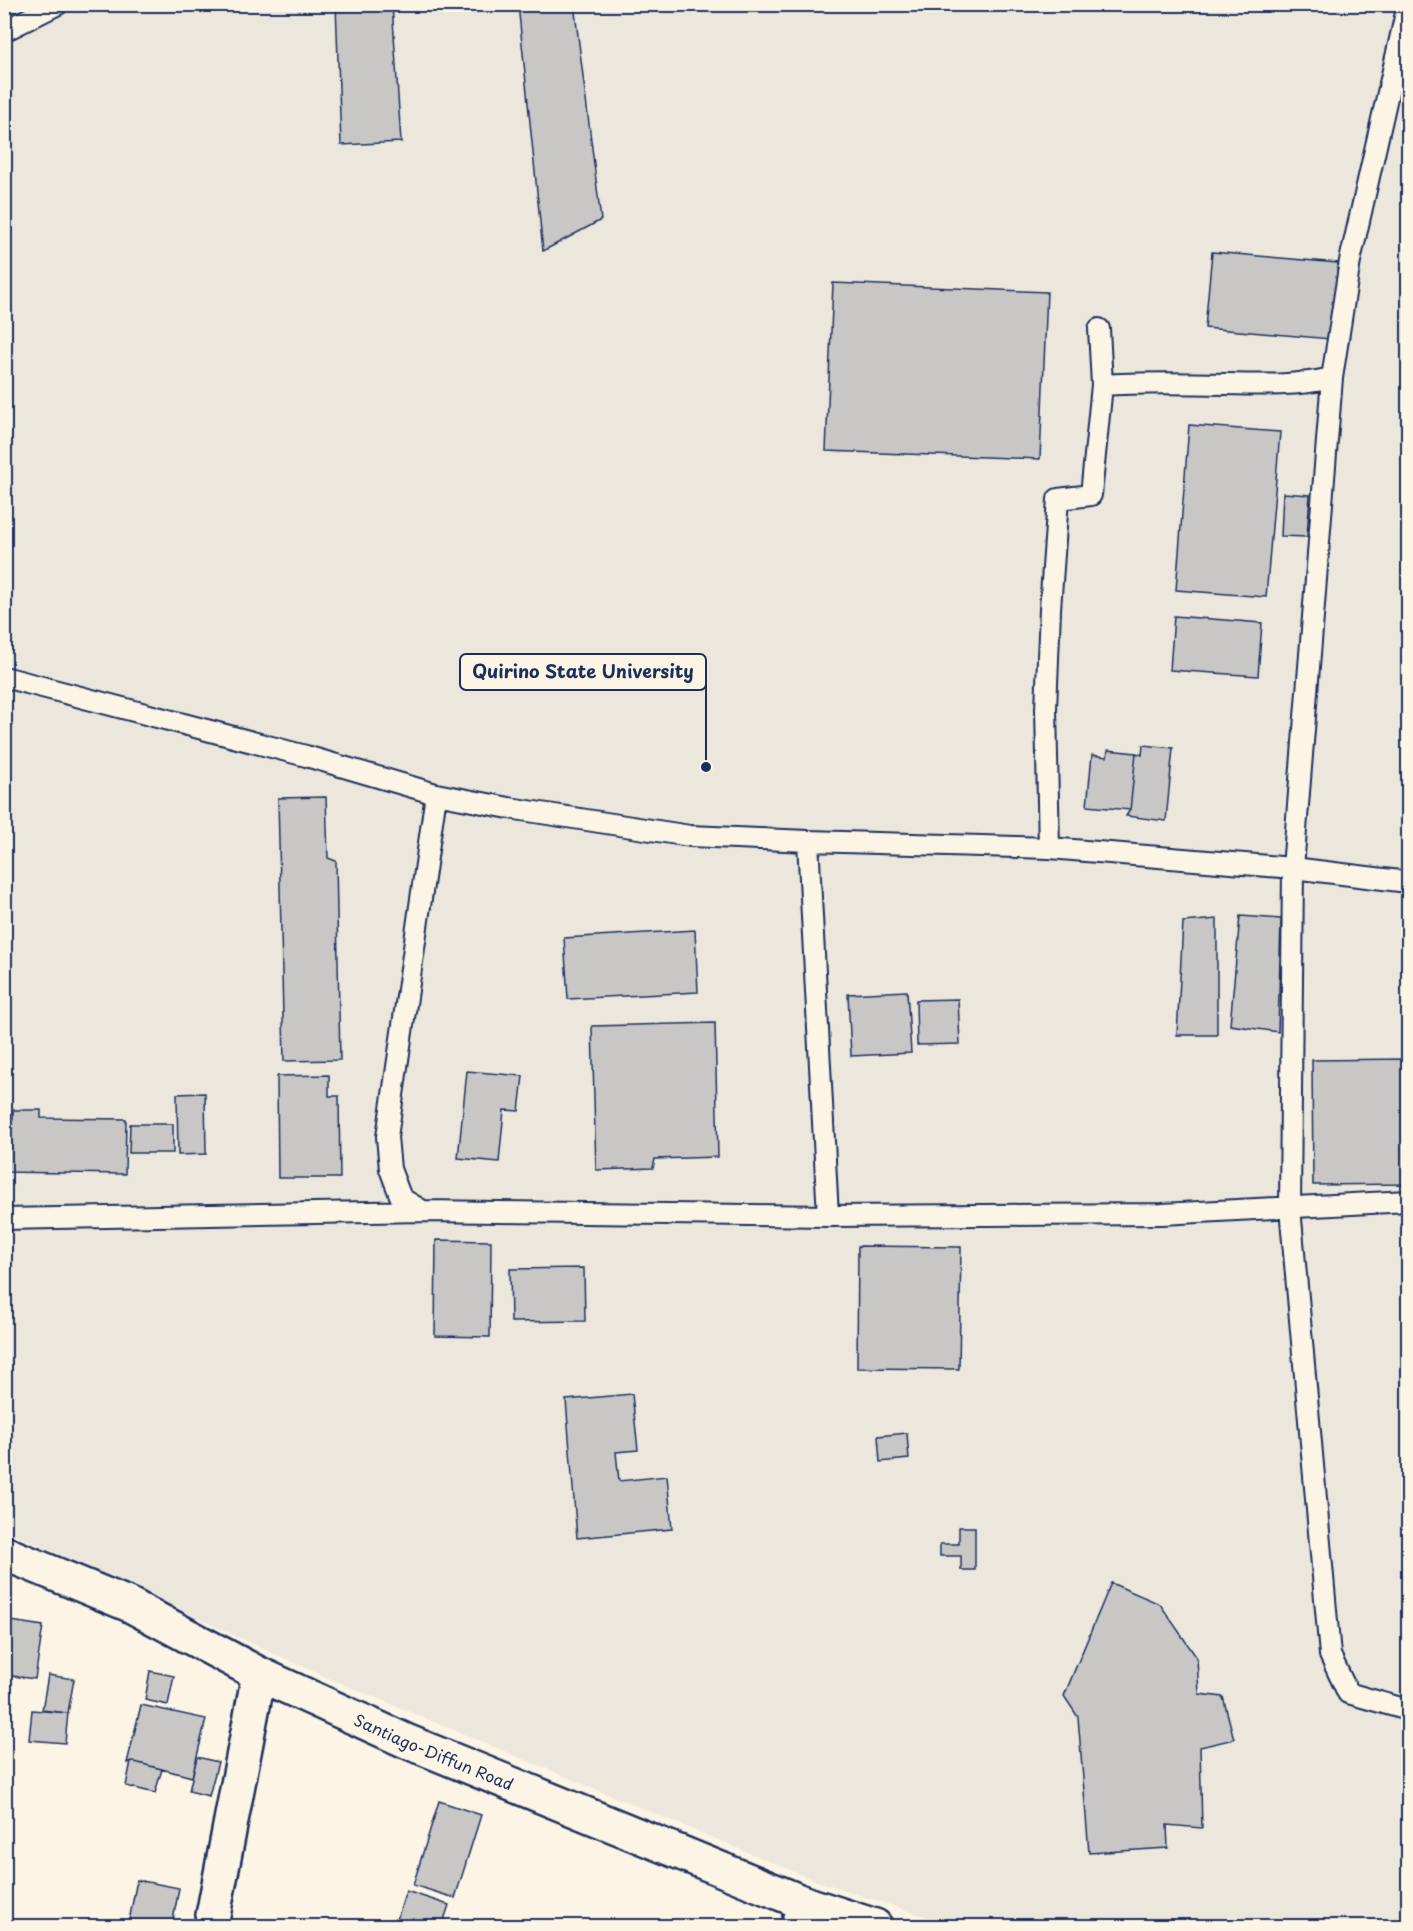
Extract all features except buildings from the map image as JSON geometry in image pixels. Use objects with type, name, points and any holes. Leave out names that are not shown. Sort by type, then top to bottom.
[{"type":"main road","name":"Santiago-Diffun Road","points":[[4,1553],[130,1605],[259,1674],[406,1741],[801,1915],[875,1926]]},
{"type":"main road","points":[[211,1926],[259,1674]]},
{"type":"lane","points":[[4,31],[58,4]]},
{"type":"lane","points":[[1408,4],[1350,261],[1332,378],[1293,868],[1290,1208],[1330,1655],[1348,1693],[1408,1710]]},
{"type":"lane","points":[[1048,848],[1046,709],[1058,499],[1091,495],[1102,385],[1099,329]]},
{"type":"lane","points":[[1102,385],[1141,382],[1274,385],[1310,383],[1332,378]]},
{"type":"lane","points":[[4,677],[306,756],[436,794],[509,808],[690,836],[1048,848],[1293,868],[1408,882]]},
{"type":"lane","points":[[423,1211],[401,1198],[390,1169],[387,1137],[436,794]]},
{"type":"lane","points":[[808,841],[828,1216]]},
{"type":"lane","points":[[4,1219],[423,1211],[828,1216],[1162,1214],[1408,1202]]},
{"type":"shaded area","points":[[5,5],[1408,5],[1408,1926],[954,1926],[817,1881],[328,1678],[5,1530]]},
{"type":"place","name":"Quirino State University","points":[[706,767]]}]
